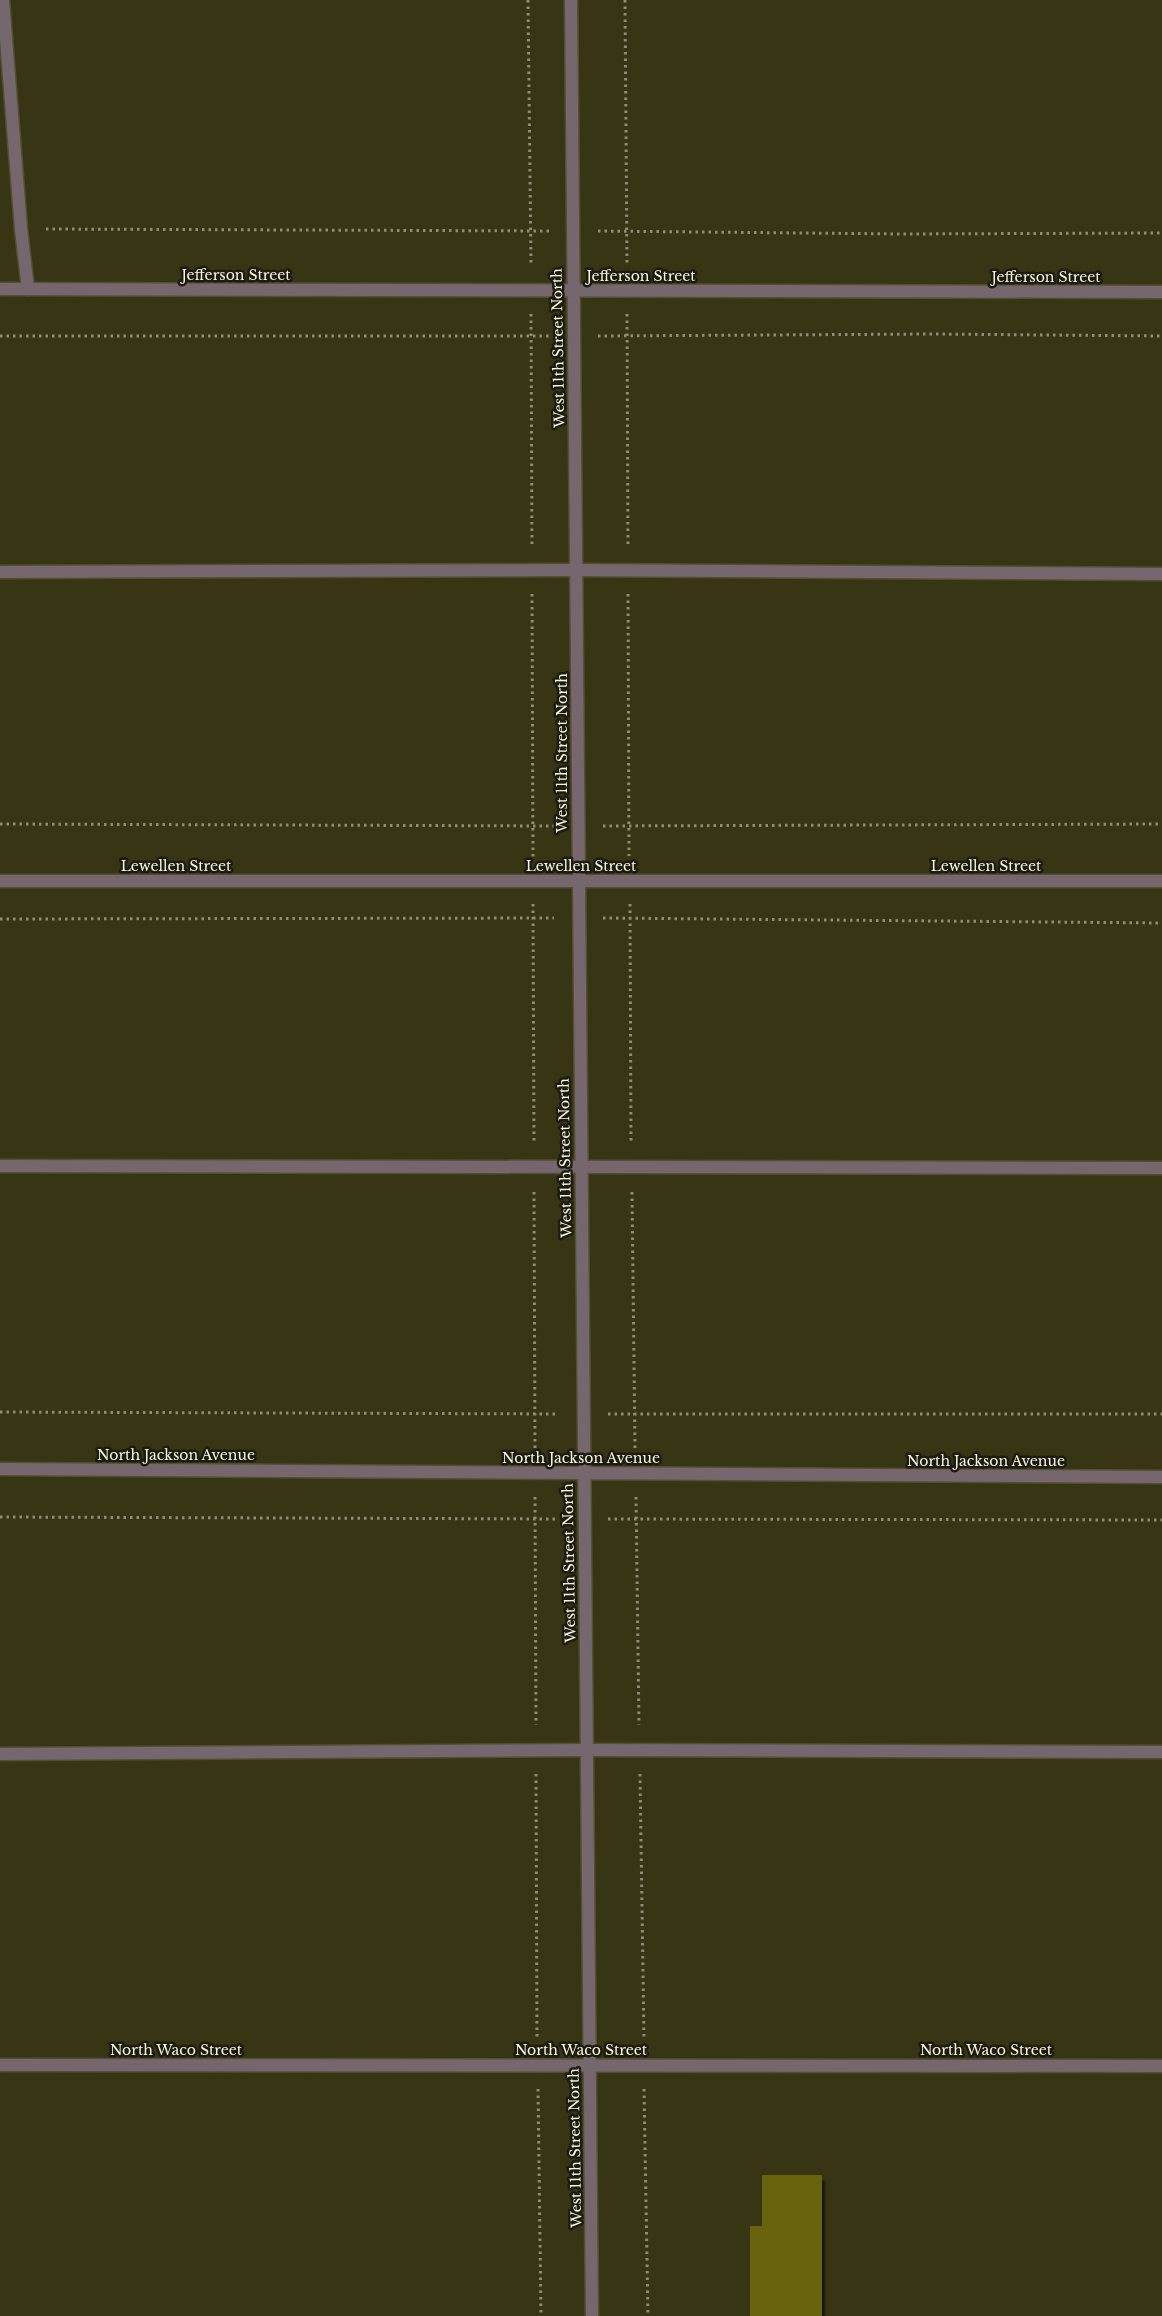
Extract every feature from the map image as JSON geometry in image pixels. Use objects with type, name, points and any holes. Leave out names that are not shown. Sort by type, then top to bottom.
[{"type":"street","points":[[3,0],[20,219],[28,289]]},
{"type":"street","name":"West 11th Street North","points":[[571,0],[580,1166],[592,2316]]},
{"type":"street","name":"Jefferson Street","points":[[0,289],[1162,292]]},
{"type":"street","points":[[0,572],[575,570],[1162,574]]},
{"type":"street","name":"Lewellen Street","points":[[0,881],[1162,881]]},
{"type":"street","points":[[0,1166],[1162,1168]]},
{"type":"street","name":"North Jackson Avenue","points":[[0,1469],[1162,1477]]},
{"type":"street","points":[[0,1754],[536,1750],[1162,1752]]},
{"type":"street","name":"North Waco Street","points":[[0,2066],[1162,2066]]},
{"type":"path","points":[[528,0],[531,291],[536,1750],[541,2316]]},
{"type":"building","points":[[762,2175],[822,2175],[822,2316],[750,2316],[750,2226],[762,2226]]}]
